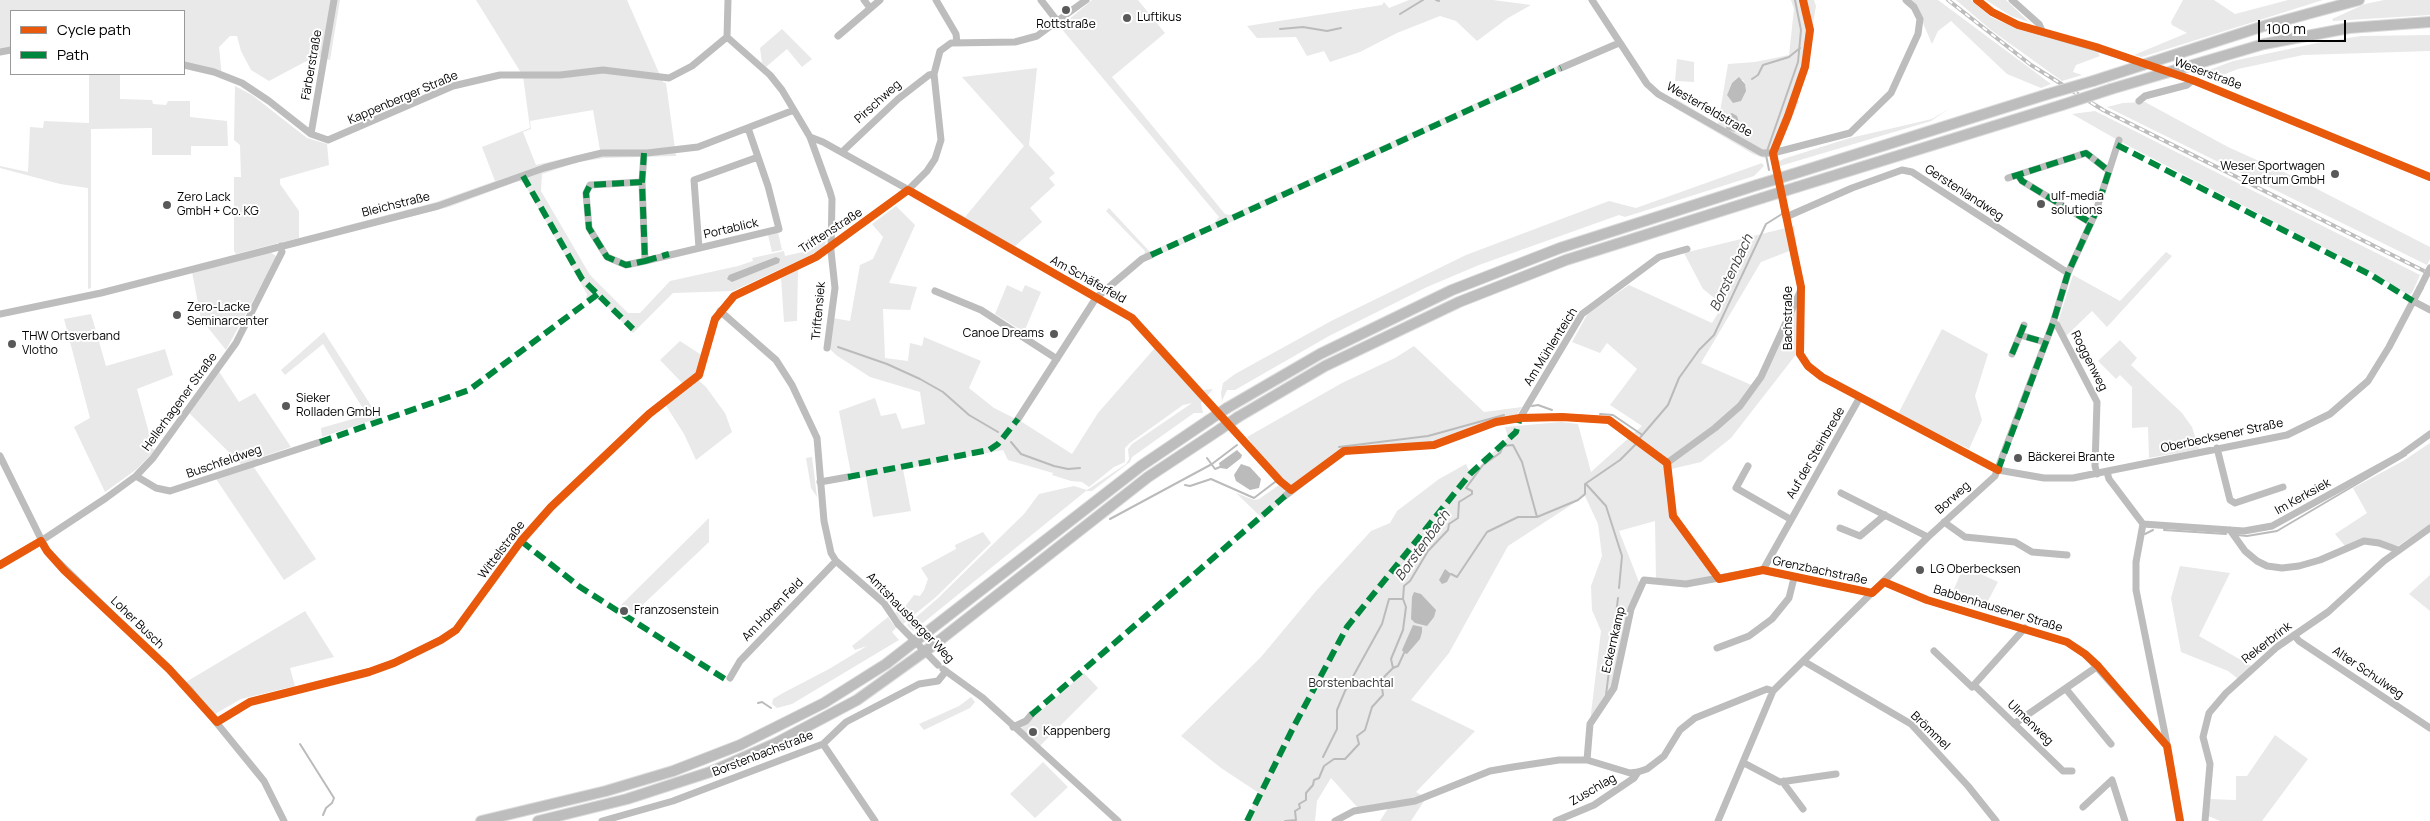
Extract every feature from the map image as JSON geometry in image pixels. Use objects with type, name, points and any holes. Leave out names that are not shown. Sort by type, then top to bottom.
[{"type":"highway","points":[[482,821],[606,791],[673,771],[740,745],[824,703],[886,664],[1134,472],[1227,408],[1320,354],[1452,290],[1560,248],[2276,23],[2359,0]]},
{"type":"highway","points":[[538,821],[628,799],[710,772],[776,743],[857,700],[931,647],[1148,478],[1219,430],[1325,366],[1459,302],[1566,260],[2111,89],[2264,44],[2349,28],[2430,22]]},
{"type":"street","name":"Färberstraße","points":[[311,134],[334,0]]},
{"type":"street","points":[[727,37],[728,0]]},
{"type":"street","points":[[864,0],[870,8]]},
{"type":"street","points":[[838,36],[880,0]]},
{"type":"street","points":[[936,0],[956,34],[957,43],[1016,42],[1037,36],[1086,0]]},
{"type":"street","points":[[1041,0],[1058,22]]},
{"type":"street","name":"Westerfeldstraße","points":[[1592,0],[1647,84],[1658,94],[1762,153],[1772,153],[1850,133],[1891,93],[1918,34],[1920,19],[1914,7],[1906,0]]},
{"type":"street","points":[[1772,153],[1788,116],[1805,66],[1810,30],[1803,0]]},
{"type":"street","name":"Weserstraße","points":[[1977,0],[2003,18],[2189,79],[2430,177]]},
{"type":"street","points":[[2012,0],[2040,24],[2042,31]]},
{"type":"street","name":"Kappenberger Straße","points":[[311,134],[323,139],[338,137],[453,86],[500,75],[560,75],[604,70],[669,78],[692,66],[727,37]]},
{"type":"street","name":"Triftensiek","points":[[727,37],[770,75],[782,90],[810,137],[832,199],[830,247],[835,288],[827,348]]},
{"type":"street","name":"Triftenstraße","points":[[734,296],[816,256],[830,247],[908,190],[927,171],[939,150],[941,140],[934,74],[940,51],[945,46],[957,43]]},
{"type":"street","points":[[1561,68],[1619,43]]},
{"type":"street","points":[[185,65],[214,72],[242,84],[269,101],[311,134]]},
{"type":"street","name":"Pirschweg","points":[[842,152],[898,98],[929,75],[934,74]]},
{"type":"street","points":[[2140,101],[2145,96],[2188,85],[2189,79]]},
{"type":"street","name":"Bleichstraße","points":[[0,314],[100,293],[438,206],[562,162],[602,153],[644,153],[698,147],[794,110]]},
{"type":"street","name":"Portablick","points":[[642,182],[590,185],[586,193],[589,228],[607,257],[626,265],[779,229],[768,186],[748,128]]},
{"type":"street","name":"Am Schäferfeld","points":[[810,137],[842,152],[1096,298],[1102,299],[1132,318],[1273,474],[1291,490]]},
{"type":"street","name":"Borweg","points":[[1721,820],[1757,725],[1773,691],[1805,662],[1928,537],[1995,476],[2044,342],[2053,323],[2068,273],[2091,223],[2119,140]]},
{"type":"street","points":[[644,153],[642,182],[645,261]]},
{"type":"street","name":"Bachstraße","points":[[1772,153],[1801,287],[1800,354],[1808,366],[1822,377],[1998,470]]},
{"type":"street","points":[[2008,178],[2086,153],[2108,171]]},
{"type":"street","points":[[699,248],[694,180],[758,157]]},
{"type":"street","name":"Gerstenlandweg","points":[[1786,217],[1852,188],[1902,170],[1912,172],[2068,273]]},
{"type":"street","points":[[2018,175],[2022,182],[2091,223]]},
{"type":"street","name":"Hellerhagener Straße","points":[[0,565],[41,541],[136,476],[160,450],[236,343],[282,252],[281,246]]},
{"type":"street","name":"Am Mühlenteich","points":[[1520,418],[1582,314],[1631,273],[1659,257],[1687,249]]},
{"type":"street","points":[[1018,419],[1096,298],[1142,259],[1151,255]]},
{"type":"street","name":"Oberbecksener Straße","points":[[1998,470],[2044,478],[2073,478],[2097,474],[2287,434],[2330,414],[2368,380],[2389,347],[2430,268]]},
{"type":"street","points":[[1667,463],[1715,428],[1740,406],[1761,377],[1801,287]]},
{"type":"street","points":[[935,291],[981,310],[1057,358]]},
{"type":"street","name":"Wittelstraße","points":[[217,722],[250,702],[369,672],[394,663],[441,640],[456,630],[521,541],[551,507],[649,414],[698,375],[715,319],[734,296]]},
{"type":"street","points":[[2414,301],[2430,310]]},
{"type":"street","name":"Amtshausberger Weg","points":[[720,311],[776,360],[792,385],[818,438],[820,482],[828,540],[836,561],[884,603],[898,624],[938,665],[983,698],[1118,821]]},
{"type":"street","name":"Roggenweg","points":[[2053,323],[2057,325],[2097,402],[2097,474]]},
{"type":"street","points":[[2012,354],[2024,325]]},
{"type":"street","points":[[2020,335],[2044,342]]},
{"type":"street","name":"Auf der Steinbrede","points":[[1763,570],[1860,397]]},
{"type":"street","points":[[1285,496],[1344,451],[1434,445],[1496,422],[1520,418],[1562,416],[1609,420],[1667,463],[1673,516],[1719,579]]},
{"type":"street","name":"Im Kerksiek","points":[[2142,524],[2230,530],[2259,529],[2287,519],[2401,454],[2430,434]]},
{"type":"street","name":"Buschfeldweg","points":[[136,476],[156,488],[170,491],[320,442]]},
{"type":"street","points":[[2217,448],[2230,500],[2235,503],[2283,487]]},
{"type":"street","name":"Loher Busch","points":[[0,456],[47,551],[64,570],[170,669],[217,722],[264,781],[284,821]]},
{"type":"street","name":"Auf der Steinbrede","points":[[1748,466],[1736,488],[1790,519]]},
{"type":"street","points":[[2107,472],[2109,479],[2142,524],[2136,562],[2136,590],[2180,821]]},
{"type":"street","points":[[820,482],[848,477]]},
{"type":"street","points":[[1841,493],[1928,537]]},
{"type":"street","points":[[1840,528],[1860,536],[1884,515]]},
{"type":"street","points":[[1944,522],[1964,537],[2015,542],[2032,552],[2067,555]]},
{"type":"street","name":"Rekerbrink","points":[[2205,821],[2210,764],[2203,737],[2209,713],[2260,660],[2328,612],[2398,550],[2415,541],[2430,528]]},
{"type":"street","points":[[2230,530],[2245,551],[2257,561],[2267,566],[2282,568],[2299,566],[2320,560],[2364,541],[2379,542],[2398,550]]},
{"type":"street","name":"Am Hohen Feld","points":[[730,678],[740,661],[836,561]]},
{"type":"street","name":"Eckernkamp","points":[[1587,760],[1590,724],[1614,688],[1631,609],[1644,580],[1686,584],[1763,570]]},
{"type":"street","name":"Grenzbachstraße","points":[[1763,570],[1872,593]]},
{"type":"street","points":[[1717,648],[1749,636],[1772,619],[1789,598],[1794,578]]},
{"type":"street","name":"Babbenhausener Straße","points":[[1884,582],[1927,600],[2067,642],[2085,654],[2098,666],[2167,746]]},
{"type":"street","points":[[1974,685],[2025,628]]},
{"type":"street","name":"Alter Schulweg","points":[[2294,635],[2300,641],[2430,728]]},
{"type":"street","name":"Ulmenweg","points":[[1934,651],[1972,687],[1974,685],[2063,771],[2072,771]]},
{"type":"street","name":"Brömmel","points":[[1805,662],[1911,724],[1968,786],[1996,821]]},
{"type":"street","points":[[2014,724],[2098,666]]},
{"type":"street","name":"Borstenbachstraße","points":[[602,821],[673,801],[823,744],[846,722],[919,684],[938,681],[946,672]]},
{"type":"street","points":[[2066,688],[2111,744]]},
{"type":"street","name":"Zuschlag","points":[[1556,821],[1594,805],[1634,778],[1638,772],[1647,769],[1664,756],[1686,723],[1767,689],[1773,691]]},
{"type":"street","points":[[1013,726],[1026,721],[1031,715]]},
{"type":"street","points":[[823,744],[875,821]]},
{"type":"street","points":[[1335,821],[1348,812],[1415,801],[1490,771],[1559,760],[1587,760],[1630,773],[1638,772]]},
{"type":"street","points":[[1744,763],[1780,782],[1836,774]]},
{"type":"street","points":[[2083,807],[2112,780],[2124,821]]},
{"type":"street","points":[[1784,781],[1784,786],[1803,809]]},
{"type":"green space","points":[[0,0],[340,0],[330,60],[316,56],[269,81],[251,70],[241,51],[237,36],[230,36],[219,47],[222,77],[185,67],[185,10],[10,10],[10,53],[0,54]]},
{"type":"green space","points":[[476,0],[627,0],[663,82],[666,83],[676,156],[604,158],[578,162],[542,174],[541,191],[590,275],[628,313],[640,313],[670,281],[738,266],[753,261],[752,258],[784,251],[785,256],[807,251],[807,247],[824,242],[827,238],[825,246],[811,255],[733,291],[673,293],[633,333],[601,300],[586,299],[587,294],[524,183],[519,181],[449,207],[341,234],[341,227],[436,202],[495,181],[482,147],[530,128],[523,76]],"holes":[[[593,110],[600,150],[536,165],[523,132],[531,129],[530,121]]]},
{"type":"green space","points":[[1092,0],[1138,0],[1165,33],[1112,77],[1225,214],[1230,215],[1559,65],[1562,71],[1152,258],[1144,255],[1145,251],[1106,211],[1109,208],[1150,252],[1214,223],[1219,217],[1060,27]]},
{"type":"green space","points":[[1409,0],[1493,0],[1531,5],[1508,18],[1477,41],[1456,21],[1440,16],[1397,33],[1360,52],[1330,62],[1324,51],[1307,56],[1296,37],[1257,38],[1247,26],[1382,5],[1384,2],[1389,8]]},
{"type":"green space","points":[[1791,0],[1814,0],[1816,6],[1812,29],[1793,97],[1799,101],[1780,146],[1782,150],[1764,158],[1753,154],[1673,107],[1675,98],[1718,124],[1728,64],[1755,62],[1789,55],[1794,9]],"holes":[[[1743,80],[1745,84],[1727,95],[1732,83]]]},
{"type":"green space","points":[[1908,0],[1938,0],[2051,84],[2041,88],[2007,74],[1951,21],[1938,31],[1932,44],[1916,7]]},
{"type":"green space","points":[[1956,0],[1971,0],[1991,17],[2002,22],[2098,53],[2100,56],[2076,65],[2073,72],[2082,75],[2062,81],[1991,30]]},
{"type":"green space","points":[[1986,0],[2006,0],[2029,22],[2011,16]]},
{"type":"green space","points":[[2183,0],[2214,0],[2235,14],[2288,0],[2323,0],[2142,57],[2134,55],[2187,33],[2172,25],[2171,22]]},
{"type":"green space","points":[[2384,0],[2430,0],[2430,15],[2333,21],[2332,19],[2365,4]]},
{"type":"green space","points":[[782,29],[812,59],[802,67],[787,49],[766,67],[762,63],[760,48]]},
{"type":"green space","points":[[2430,35],[2430,51],[2303,55],[2238,69],[2210,80],[2196,75],[2233,61],[2317,43],[2361,36]]},
{"type":"green space","points":[[1677,59],[1694,62],[1694,82],[1675,81]]},
{"type":"green space","points":[[1037,68],[1029,145],[1055,173],[1049,178],[1055,185],[1030,208],[1042,222],[1013,248],[965,217],[1024,146],[962,77]]},
{"type":"green space","points":[[89,75],[120,75],[120,99],[152,100],[153,104],[166,105],[168,101],[190,101],[190,117],[227,121],[228,146],[191,146],[191,155],[152,155],[152,128],[91,129],[91,288],[88,289],[88,188],[60,184],[0,168],[0,166],[28,172],[30,127],[43,128],[44,121],[89,123]]},
{"type":"green space","points":[[235,86],[252,95],[307,138],[327,144],[329,165],[280,179],[280,184],[299,211],[299,238],[236,254],[234,251],[234,177],[241,177],[240,145],[234,140]]},
{"type":"green space","points":[[2145,102],[2228,147],[2288,174],[2430,247],[2430,259],[2427,265],[2107,107],[2123,103]]},
{"type":"green space","points":[[1950,108],[1931,121],[1780,166],[1779,162],[1783,159],[1850,138],[1932,119]]},
{"type":"green space","points":[[2095,111],[2420,275],[2412,293],[2408,295],[2373,273],[2123,143],[2072,114]]},
{"type":"green space","points":[[1762,163],[1764,166],[1754,176],[1625,217],[1619,215],[1479,265],[1427,287],[1329,336],[1235,390],[1227,390],[1222,401],[1223,383],[1235,374],[1333,320],[1466,255],[1609,201],[1636,208]]},
{"type":"green space","points":[[896,206],[915,225],[889,283],[917,287],[910,310],[883,309],[885,358],[908,361],[910,343],[922,346],[924,337],[981,361],[969,388],[994,408],[1022,422],[1072,454],[1098,413],[1160,342],[1203,390],[1213,389],[1201,403],[1203,413],[1194,413],[1132,457],[1130,462],[1092,491],[1086,491],[913,631],[907,625],[937,599],[1024,514],[1039,494],[1074,486],[1087,490],[1126,464],[1129,459],[1128,449],[1132,444],[1192,403],[1183,405],[1130,443],[1125,448],[1125,462],[1114,467],[1089,487],[1082,482],[1071,481],[1052,475],[1053,473],[1008,460],[1003,450],[903,469],[911,511],[873,517],[866,477],[852,479],[839,411],[875,398],[881,416],[896,413],[902,429],[925,424],[920,392],[870,377],[830,349],[833,318],[850,321],[860,265],[873,259],[883,237],[872,224]]},
{"type":"green space","name":"Borstenbachtal","points":[[1794,226],[1797,248],[1761,262],[1701,363],[1756,387],[1801,293],[1798,352],[1731,438],[1701,462],[1667,470],[1671,516],[1713,577],[1685,583],[1656,580],[1655,521],[1619,531],[1639,582],[1613,690],[1590,722],[1601,631],[1592,610],[1591,586],[1602,556],[1598,524],[1585,496],[1508,546],[1449,653],[1411,700],[1475,731],[1416,792],[1426,798],[1411,821],[1380,821],[1390,805],[1359,809],[1331,778],[1317,801],[1315,821],[1245,821],[1259,793],[1221,768],[1181,736],[1261,657],[1316,591],[1371,531],[1390,523],[1397,511],[1439,479],[1466,464],[1471,475],[1508,437],[1505,427],[1561,422],[1578,424],[1591,472],[1642,426],[1610,405],[1637,369],[1607,343],[1600,353],[1572,342],[1588,313],[1629,285],[1712,323],[1723,305],[1703,289],[1684,253]]},
{"type":"green space","points":[[778,232],[782,250],[772,252],[768,235]]},
{"type":"green space","points":[[270,252],[276,256],[274,262],[226,350],[201,319],[192,272]]},
{"type":"green space","points":[[2166,252],[2172,256],[2107,327],[2092,311],[2066,336],[2058,322],[2073,275],[2120,301]]},
{"type":"green space","points":[[798,270],[797,321],[784,322],[781,278]]},
{"type":"green space","points":[[1007,285],[1022,292],[1025,285],[1041,292],[1024,332],[995,314]]},
{"type":"green space","points":[[91,314],[106,366],[165,349],[173,375],[137,389],[154,451],[137,469],[105,492],[74,427],[90,418],[64,319]]},
{"type":"green space","points":[[1942,329],[1988,354],[1975,396],[1982,420],[1969,449],[1898,414]]},
{"type":"green space","points":[[324,332],[379,418],[322,437],[321,428],[367,415],[323,344],[285,375],[281,370]]},
{"type":"green space","points":[[2120,340],[2137,358],[2131,365],[2182,413],[2192,427],[2199,449],[2149,458],[2148,427],[2132,428],[2132,387],[2120,375],[2116,379],[2098,361]]},
{"type":"green space","points":[[680,341],[703,356],[697,379],[706,387],[725,413],[732,432],[696,460],[684,434],[665,404],[687,388],[660,360]]},
{"type":"green space","points":[[1414,346],[1484,412],[1522,407],[1516,416],[1435,444],[1353,451],[1339,457],[1290,494],[1263,519],[1236,493],[1254,500],[1259,499],[1282,483],[1247,437],[1342,383],[1395,358]]},
{"type":"green space","points":[[218,370],[239,402],[255,393],[291,447],[241,464],[189,413]]},
{"type":"green space","points":[[2430,443],[2430,524],[2398,546],[2367,539],[2345,546],[2335,534],[2367,513],[2353,488],[2403,461]]},
{"type":"green space","points":[[812,457],[817,497],[811,488],[806,458]]},
{"type":"green space","points":[[253,466],[316,559],[284,580],[216,479]]},
{"type":"green space","points":[[709,518],[709,542],[634,613],[621,605]]},
{"type":"green space","points":[[983,532],[991,543],[936,597],[903,624],[895,613],[904,608],[914,595],[920,596],[924,590],[928,579],[921,568],[956,549],[955,545]]},
{"type":"green space","points":[[1964,566],[1998,582],[1983,610],[1949,600]]},
{"type":"green space","points":[[2180,566],[2230,573],[2199,636],[2255,668],[2237,684],[2237,678],[2228,671],[2181,652],[2171,598]]},
{"type":"green space","points":[[2430,575],[2430,611],[2409,594]]},
{"type":"green space","points":[[305,611],[334,657],[290,668],[295,686],[241,699],[215,714],[186,682]]},
{"type":"green space","points":[[888,617],[896,628],[892,632],[899,640],[792,704],[777,708],[772,704],[773,699],[867,646],[855,650],[852,646]]},
{"type":"green space","points":[[1084,673],[1098,688],[1039,747],[1020,729]]},
{"type":"green space","points":[[971,697],[975,702],[970,708],[924,730],[919,724],[959,706]]},
{"type":"green space","points":[[2275,735],[2308,759],[2262,821],[2220,821],[2208,816],[2209,799],[2236,800],[2236,776],[2247,776]]},
{"type":"green space","points":[[1043,762],[1068,787],[1035,818],[1010,794]]},
{"type":"shaded area","points":[[1739,77],[1745,84],[1746,91],[1741,101],[1733,103],[1727,95],[1732,83]]},
{"type":"shaded area","points":[[1732,113],[1737,116],[1739,122],[1735,132],[1726,129],[1728,115]]},
{"type":"shaded area","points":[[776,257],[780,259],[779,263],[732,282],[727,279],[729,275]]},
{"type":"shaded area","points":[[1237,450],[1242,455],[1241,458],[1227,469],[1220,468],[1219,463]]},
{"type":"shaded area","points":[[1241,464],[1250,467],[1261,479],[1259,488],[1250,490],[1236,481],[1234,475]]},
{"type":"shaded area","points":[[1445,569],[1451,574],[1447,582],[1442,584],[1439,580]]},
{"type":"shaded area","points":[[1414,592],[1421,594],[1436,610],[1434,617],[1427,626],[1415,623],[1411,619]]},
{"type":"shaded area","points":[[1413,625],[1422,627],[1422,632],[1420,639],[1407,654],[1402,650]]},
{"type":"waterway","points":[[1400,14],[1423,0]]},
{"type":"waterway","name":"Borstenbach","points":[[1767,151],[1798,62],[1801,30],[1795,0]]},
{"type":"waterway","points":[[1280,29],[1303,27],[1327,31],[1341,28]]},
{"type":"waterway","points":[[1752,79],[1758,75],[1763,65],[1789,57],[1800,48]]},
{"type":"waterway","name":"Borstenbach","points":[[1766,155],[1769,170]]},
{"type":"waterway","name":"Borstenbach","points":[[1638,440],[1668,405],[1679,378],[1699,350],[1714,335],[1766,224],[1782,214],[1782,211]]},
{"type":"waterway","points":[[838,347],[887,364],[920,379],[943,392],[969,415],[998,432]]},
{"type":"waterway","points":[[1532,406],[1538,405],[1552,410]]},
{"type":"waterway","points":[[1600,414],[1613,415],[1641,434]]},
{"type":"waterway","points":[[1339,447],[1428,436],[1504,415]]},
{"type":"waterway","points":[[1011,442],[1021,454],[1054,466],[1068,469],[1080,468]]},
{"type":"waterway","name":"Borstenbach","points":[[1285,821],[1296,820],[1295,811],[1300,808],[1299,804],[1306,800],[1306,793],[1313,785],[1314,780],[1319,778],[1324,766],[1334,759],[1345,759],[1359,744],[1357,736],[1365,730],[1372,707],[1383,695],[1381,680],[1393,668],[1391,659],[1403,630],[1406,607],[1403,599],[1404,586],[1410,581],[1428,551],[1448,530],[1449,524],[1458,518],[1459,502],[1472,494],[1472,491],[1466,488],[1483,465],[1500,453],[1503,446],[1513,445],[1522,462],[1537,517],[1578,500],[1585,494],[1585,484],[1620,460],[1636,444]]},
{"type":"waterway","points":[[1110,519],[1212,464],[1237,445]]},
{"type":"waterway","points":[[2237,535],[2247,536],[2277,531],[2406,455]]},
{"type":"waterway","points":[[1207,458],[1215,469],[1220,467]]},
{"type":"waterway","points":[[1185,485],[1190,486],[1211,479],[1254,498],[1275,482]]},
{"type":"waterway","points":[[1586,484],[1606,506],[1622,556],[1619,588]]},
{"type":"waterway","points":[[1451,574],[1457,577],[1487,532],[1518,517],[1537,517]]},
{"type":"waterway","points":[[2145,534],[2153,530]]},
{"type":"waterway","points":[[2164,530],[2226,534]]},
{"type":"waterway","points":[[1606,695],[1618,598]]},
{"type":"waterway","points":[[1323,757],[1337,729],[1337,710],[1345,691],[1382,624],[1389,599],[1403,599]]},
{"type":"waterway","points":[[1393,668],[1398,666],[1404,653]]},
{"type":"waterway","points":[[758,703],[762,702],[771,708]]},
{"type":"waterway","points":[[300,744],[334,798],[323,815]]},
{"type":"railway","points":[[1948,0],[2031,65],[2103,110],[2430,274]]},
{"type":"marked path","points":[[1151,255],[1561,68]]},
{"type":"marked path","points":[[2117,145],[2371,275],[2413,301]]},
{"type":"marked path","points":[[644,153],[642,182],[645,261],[669,254]]},
{"type":"marked path","points":[[1998,470],[2053,323],[2068,273],[2095,214],[2109,171],[2086,153],[2008,178]]},
{"type":"marked path","points":[[2018,175],[2022,181],[2091,223]]},
{"type":"marked path","points":[[523,176],[582,279],[633,329]]},
{"type":"marked path","points":[[642,182],[590,185],[586,193],[589,228],[607,257],[626,265],[645,261]]},
{"type":"marked path","points":[[320,442],[469,390],[598,294]]},
{"type":"marked path","points":[[2024,325],[2020,335],[2044,342]]},
{"type":"marked path","points":[[2012,354],[2020,335]]},
{"type":"marked path","points":[[1247,821],[1293,728],[1347,627],[1470,474],[1516,432],[1520,418]]},
{"type":"marked path","points":[[848,477],[989,450],[998,444],[1018,419]]},
{"type":"marked path","points":[[1031,715],[1285,496]]},
{"type":"marked path","points":[[521,541],[580,587],[728,681]]},
{"type":"cycle path","points":[[1803,0],[1810,30],[1805,67],[1773,153],[1801,287],[1800,354],[1808,366],[1822,377],[1998,470]]},
{"type":"cycle path","points":[[1977,0],[1992,12],[2018,25],[2096,47],[2195,81],[2430,177]]},
{"type":"cycle path","points":[[0,565],[41,541],[47,551],[64,570],[169,669],[217,722],[250,702],[369,672],[394,663],[441,640],[456,630],[521,541],[551,507],[649,414],[699,375],[715,319],[734,296],[816,257],[908,190],[1132,318],[1280,481],[1291,490],[1344,451],[1434,445],[1496,422],[1520,418],[1562,417],[1609,420],[1667,463],[1673,516],[1719,579],[1763,570],[1872,593],[1884,582],[1927,600],[2067,642],[2085,654],[2098,666],[2167,746],[2180,821]]},
{"type":"place","name":"Rottstraße","points":[[1066,10]]},
{"type":"place","name":"Luftikus","points":[[1127,18]]},
{"type":"place","name":"Weser Sportwagen Zentrum GmbH","points":[[2335,174]]},
{"type":"place","name":"ulf-media solutions","points":[[2041,204]]},
{"type":"place","name":"Zero Lack GmbH + Co. KG","points":[[167,205]]},
{"type":"place","name":"Zero-Lacke Seminarcenter","points":[[177,315]]},
{"type":"place","name":"Canoe Dreams","points":[[1054,334]]},
{"type":"place","name":"THW Ortsverband Vlotho","points":[[12,344]]},
{"type":"place","name":"Sieker Rolladen GmbH","points":[[286,406]]},
{"type":"place","name":"Bäckerei Brante","points":[[2018,458]]},
{"type":"place","name":"LG Oberbecksen","points":[[1920,570]]},
{"type":"place","name":"Franzosenstein","points":[[624,611]]},
{"type":"place","name":"Kappenberg","points":[[1033,732]]}]
